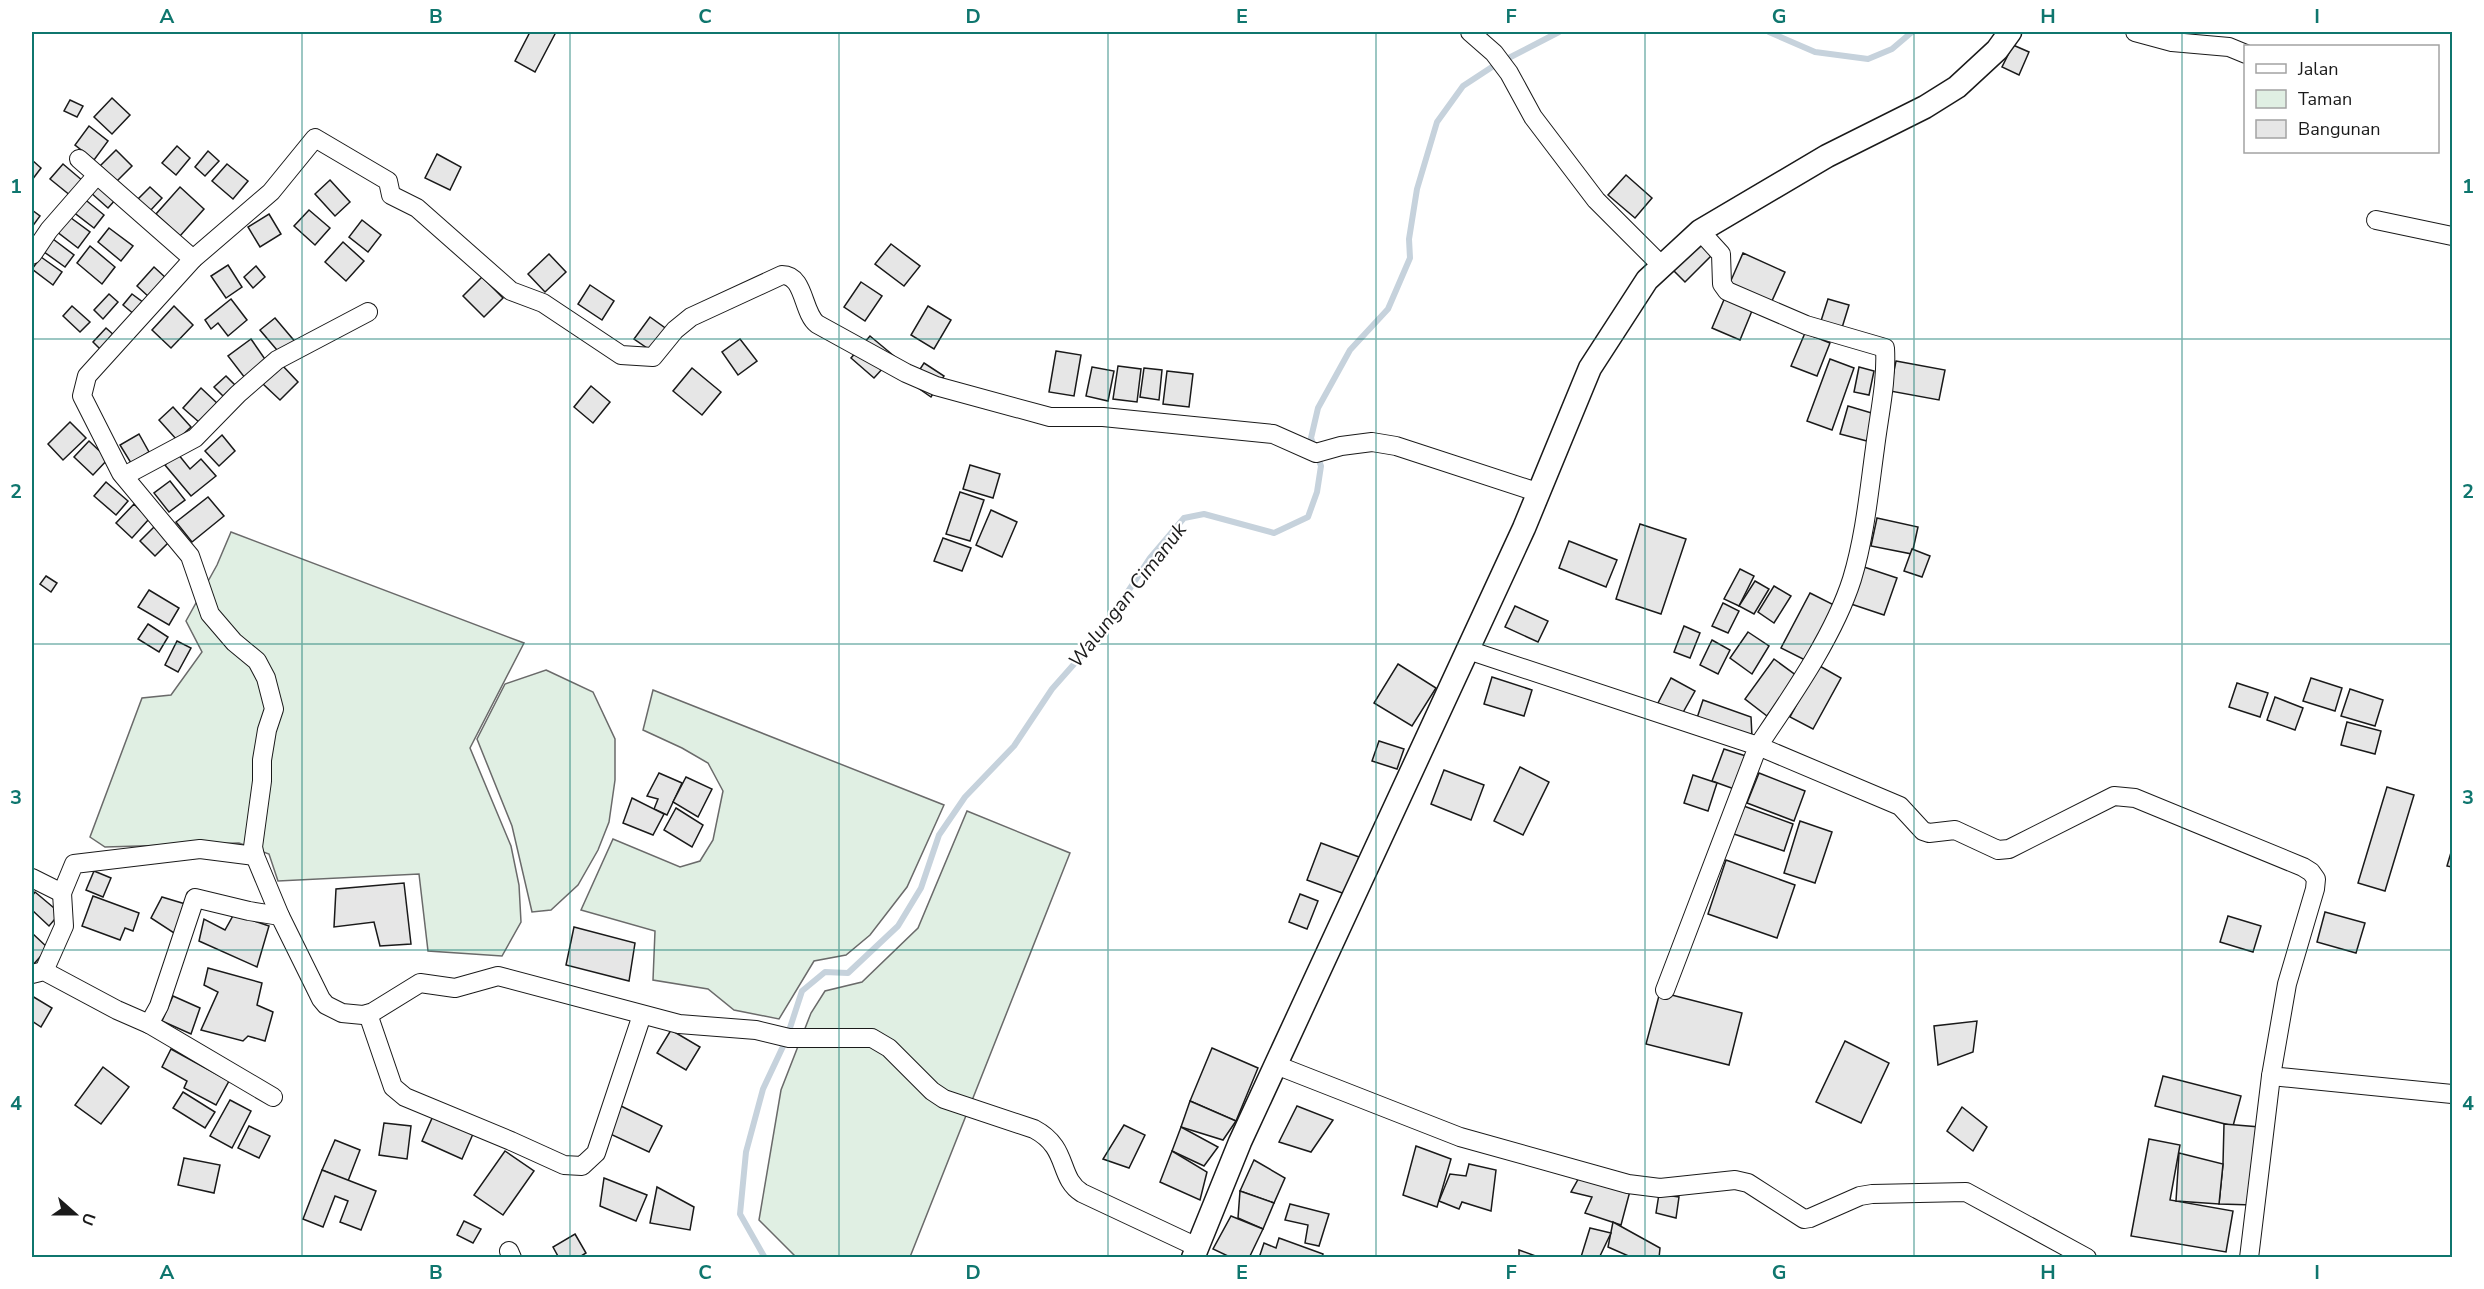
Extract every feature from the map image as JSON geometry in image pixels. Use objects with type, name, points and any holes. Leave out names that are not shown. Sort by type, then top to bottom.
[{"type":"street","points":[[1470,32],[1494,53],[1509,73],[1533,117],[1596,200],[1661,265]]},
{"type":"street","points":[[1539,493],[1388,444],[1372,442],[1341,446],[1316,453],[1273,434],[1102,417],[1050,417],[936,387],[817,324],[810,318],[796,281],[787,275],[782,275],[691,317],[675,330],[657,354],[621,355],[543,303],[511,291],[417,208],[391,195],[388,181],[315,138],[271,192],[193,259],[87,376],[82,396],[124,476],[190,556],[210,614],[234,642],[257,661],[266,678],[274,709],[267,730],[262,760],[262,781],[253,847],[280,916],[326,1005],[342,1013],[355,1016],[368,1014],[420,983],[455,988],[498,976],[679,1024],[756,1030],[789,1038],[864,1037],[880,1041],[944,1100],[1034,1129],[1046,1136],[1056,1145],[1071,1183],[1082,1193],[1195,1252],[1240,1142],[1539,493],[1590,368],[1647,280],[1700,231],[1827,156],[1925,107],[1957,87],[1997,50],[2010,32]]},
{"type":"street","points":[[2135,32],[2172,42],[2229,47],[2244,53]]},
{"type":"street","points":[[79,159],[193,259]]},
{"type":"street","points":[[32,255],[49,230],[97,175]]},
{"type":"street","points":[[2376,220],[2452,236]]},
{"type":"street","points":[[1665,990],[1758,746],[1799,685],[1842,605],[1852,579],[1867,501],[1883,386],[1885,348],[1806,325],[1727,291],[1722,284],[1723,258],[1700,231]]},
{"type":"street","points":[[124,476],[195,438],[238,394],[277,360],[368,312]]},
{"type":"street","points":[[1468,650],[1758,746],[1892,802],[1923,831],[1929,833],[1955,830],[2004,850],[2114,796],[2123,795],[2311,872],[2316,879],[2315,889],[2287,984],[2271,1076],[2249,1257]]},
{"type":"street","points":[[255,856],[200,849],[74,864],[62,893],[64,926],[38,973],[149,1024],[273,1097]]},
{"type":"street","points":[[32,878],[62,893]]},
{"type":"street","points":[[149,1024],[159,1006],[195,898],[280,916]]},
{"type":"street","points":[[368,1014],[393,1087],[405,1097],[564,1165],[574,1167],[588,1163],[596,1153],[642,1015]]},
{"type":"street","points":[[1276,1065],[1460,1137],[1628,1184],[1660,1188],[1735,1180],[1748,1183],[1804,1219],[1860,1196],[1966,1192],[2086,1257]]},
{"type":"street","points":[[2271,1076],[2452,1094]]},
{"type":"green space","points":[[231,532],[524,643],[470,748],[511,846],[519,885],[521,922],[502,956],[428,951],[419,874],[278,881],[269,854],[239,843],[105,847],[90,837],[142,698],[171,695],[202,652],[186,621],[217,565]]},
{"type":"green space","points":[[546,670],[593,692],[615,739],[615,780],[609,822],[598,850],[578,885],[551,910],[532,912],[512,826],[477,739],[505,684]]},
{"type":"green space","points":[[653,690],[944,805],[907,887],[870,935],[846,955],[814,961],[779,1019],[734,1010],[708,989],[653,980],[655,931],[581,910],[613,839],[680,867],[700,861],[713,840],[723,791],[708,763],[643,730]]},
{"type":"green space","points":[[967,811],[1070,853],[910,1257],[796,1257],[759,1220],[781,1090],[811,1013],[825,991],[862,982],[918,928]]},
{"type":"building","points":[[530,32],[556,32],[535,72],[515,61]]},
{"type":"building","points":[[2013,45],[2029,52],[2019,75],[2002,67]]},
{"type":"building","points":[[112,98],[130,115],[112,134],[94,117]]},
{"type":"building","points":[[70,100],[83,106],[77,117],[64,111]]},
{"type":"building","points":[[89,126],[108,141],[94,160],[75,145]]},
{"type":"building","points":[[177,146],[190,158],[176,175],[162,163]]},
{"type":"building","points":[[116,150],[132,166],[116,182],[100,166]]},
{"type":"building","points":[[208,151],[219,161],[205,176],[195,167]]},
{"type":"building","points":[[437,154],[461,167],[450,190],[425,178]]},
{"type":"building","points":[[32,160],[41,168],[32,180]]},
{"type":"building","points":[[63,164],[83,181],[71,196],[50,179]]},
{"type":"building","points":[[227,164],[248,181],[233,199],[212,181]]},
{"type":"building","points":[[1626,175],[1652,198],[1635,218],[1608,195]]},
{"type":"building","points":[[330,180],[350,202],[335,216],[315,194]]},
{"type":"building","points":[[97,183],[116,199],[108,208],[90,192]]},
{"type":"building","points":[[150,187],[162,198],[150,211],[138,199]]},
{"type":"building","points":[[180,187],[204,209],[180,236],[156,214]]},
{"type":"building","points":[[82,197],[104,215],[94,228],[72,211]]},
{"type":"building","points":[[32,210],[40,216],[32,227]]},
{"type":"building","points":[[309,210],[330,228],[315,245],[294,226]]},
{"type":"building","points":[[269,214],[281,234],[260,247],[248,227]]},
{"type":"building","points":[[67,215],[90,232],[78,248],[56,231]]},
{"type":"building","points":[[362,220],[381,235],[368,252],[349,237]]},
{"type":"building","points":[[109,228],[133,246],[121,261],[98,242]]},
{"type":"building","points":[[49,236],[74,255],[65,267],[40,249]]},
{"type":"building","points":[[1700,236],[1716,251],[1685,282],[1670,267]]},
{"type":"building","points":[[343,242],[364,261],[346,281],[325,262]]},
{"type":"building","points":[[891,244],[920,266],[904,286],[875,264]]},
{"type":"building","points":[[90,246],[115,267],[102,284],[77,263]]},
{"type":"building","points":[[1743,253],[1785,272],[1771,303],[1729,285]]},
{"type":"building","points":[[549,254],[566,272],[545,292],[528,274]]},
{"type":"building","points":[[41,257],[62,272],[53,285],[32,269]]},
{"type":"building","points":[[228,265],[242,287],[226,298],[211,276]]},
{"type":"building","points":[[256,266],[265,277],[253,288],[244,277]]},
{"type":"building","points":[[154,267],[166,278],[149,297],[137,286]]},
{"type":"building","points":[[482,277],[503,298],[484,317],[463,296]]},
{"type":"building","points":[[861,282],[882,296],[865,321],[844,307]]},
{"type":"building","points":[[590,285],[614,301],[602,320],[578,304]]},
{"type":"building","points":[[109,294],[118,302],[103,319],[94,310]]},
{"type":"building","points":[[132,294],[144,303],[135,315],[123,305]]},
{"type":"building","points":[[1726,295],[1754,306],[1740,340],[1712,328]]},
{"type":"building","points":[[231,299],[247,320],[228,336],[218,323],[211,329],[205,320]]},
{"type":"building","points":[[1828,299],[1849,305],[1841,331],[1820,324]]},
{"type":"building","points":[[72,306],[90,322],[80,332],[63,316]]},
{"type":"building","points":[[174,306],[193,325],[171,348],[152,330]]},
{"type":"building","points":[[928,306],[951,320],[934,349],[911,335]]},
{"type":"building","points":[[650,317],[668,330],[653,352],[634,339]]},
{"type":"building","points":[[275,318],[297,344],[282,356],[260,330]]},
{"type":"building","points":[[106,328],[115,336],[102,351],[93,342]]},
{"type":"building","points":[[1805,333],[1830,343],[1817,376],[1791,366]]},
{"type":"building","points":[[870,336],[894,356],[874,378],[851,358]]},
{"type":"building","points":[[251,339],[267,362],[245,378],[228,356]]},
{"type":"building","points":[[740,339],[757,361],[738,375],[722,352]]},
{"type":"building","points":[[1056,351],[1081,355],[1074,396],[1049,392]]},
{"type":"building","points":[[1830,359],[1854,368],[1832,430],[1807,421]]},
{"type":"building","points":[[1896,361],[1945,370],[1939,400],[1890,391]]},
{"type":"building","points":[[924,363],[944,376],[931,397],[911,383]]},
{"type":"building","points":[[282,365],[298,382],[280,400],[263,384]]},
{"type":"building","points":[[1118,366],[1141,369],[1137,402],[1113,399]]},
{"type":"building","points":[[1092,367],[1114,371],[1108,401],[1086,396]]},
{"type":"building","points":[[1859,367],[1874,371],[1869,395],[1854,392]]},
{"type":"building","points":[[692,368],[721,392],[702,415],[673,391]]},
{"type":"building","points":[[1144,368],[1162,370],[1159,400],[1140,397]]},
{"type":"building","points":[[1167,371],[1193,374],[1189,407],[1163,404]]},
{"type":"building","points":[[226,376],[235,385],[223,396],[214,387]]},
{"type":"building","points":[[591,386],[610,402],[593,423],[574,407]]},
{"type":"building","points":[[201,388],[218,404],[200,423],[183,408]]},
{"type":"building","points":[[1848,406],[1875,414],[1867,441],[1840,434]]},
{"type":"building","points":[[173,407],[191,427],[177,440],[159,420]]},
{"type":"building","points":[[70,422],[86,438],[63,460],[48,444]]},
{"type":"building","points":[[139,434],[149,452],[131,463],[120,445]]},
{"type":"building","points":[[222,435],[235,451],[219,466],[205,451]]},
{"type":"building","points":[[89,441],[108,459],[93,475],[74,457]]},
{"type":"building","points":[[178,454],[190,469],[201,459],[216,476],[191,496],[165,465]]},
{"type":"building","points":[[970,465],[1000,474],[993,498],[963,489]]},
{"type":"building","points":[[170,481],[185,500],[169,512],[154,493]]},
{"type":"building","points":[[106,482],[128,501],[116,515],[94,496]]},
{"type":"building","points":[[960,492],[984,500],[970,541],[946,534]]},
{"type":"building","points":[[208,497],[224,516],[192,542],[176,522]]},
{"type":"building","points":[[134,504],[149,519],[132,538],[116,523]]},
{"type":"building","points":[[991,510],[1017,522],[1002,557],[976,545]]},
{"type":"building","points":[[1877,518],[1918,527],[1912,554],[1871,546]]},
{"type":"building","points":[[1640,524],[1686,539],[1661,614],[1616,599]]},
{"type":"building","points":[[154,527],[169,542],[155,556],[140,541]]},
{"type":"building","points":[[943,538],[971,548],[962,571],[934,561]]},
{"type":"building","points":[[1569,541],[1617,560],[1606,587],[1559,568]]},
{"type":"building","points":[[1912,549],[1930,556],[1922,577],[1904,571]]},
{"type":"building","points":[[1861,566],[1897,578],[1884,615],[1848,603]]},
{"type":"building","points":[[1740,569],[1754,576],[1739,606],[1724,599]]},
{"type":"building","points":[[46,576],[57,583],[51,592],[40,584]]},
{"type":"building","points":[[1755,581],[1769,589],[1754,614],[1739,606]]},
{"type":"building","points":[[1774,586],[1791,596],[1774,623],[1758,612]]},
{"type":"building","points":[[149,590],[179,608],[169,625],[138,607]]},
{"type":"building","points":[[1810,593],[1834,605],[1805,660],[1781,648]]},
{"type":"building","points":[[1723,603],[1739,611],[1728,633],[1712,626]]},
{"type":"building","points":[[1515,606],[1548,621],[1538,642],[1505,627]]},
{"type":"building","points":[[148,624],[168,637],[159,652],[138,639]]},
{"type":"building","points":[[1684,626],[1700,633],[1690,658],[1674,652]]},
{"type":"building","points":[[1748,632],[1769,646],[1752,674],[1730,658]]},
{"type":"building","points":[[1712,640],[1730,650],[1718,674],[1700,665]]},
{"type":"building","points":[[177,641],[191,648],[178,672],[165,665]]},
{"type":"building","points":[[1774,659],[1797,676],[1767,716],[1745,699]]},
{"type":"building","points":[[1398,664],[1436,688],[1412,726],[1374,703]]},
{"type":"building","points":[[1818,665],[1841,678],[1813,729],[1790,717]]},
{"type":"building","points":[[1492,677],[1532,690],[1524,716],[1484,704]]},
{"type":"building","points":[[1671,678],[1695,691],[1681,716],[1658,703]]},
{"type":"building","points":[[2311,678],[2342,688],[2335,711],[2303,701]]},
{"type":"building","points":[[2237,683],[2268,693],[2260,717],[2229,707]]},
{"type":"building","points":[[2350,689],[2383,700],[2375,726],[2341,716]]},
{"type":"building","points":[[2275,697],[2303,708],[2295,730],[2267,720]]},
{"type":"building","points":[[1703,700],[1751,717],[1752,737],[1697,718]]},
{"type":"building","points":[[2347,722],[2381,731],[2375,754],[2341,745]]},
{"type":"building","points":[[1379,741],[1404,749],[1397,769],[1372,761]]},
{"type":"building","points":[[1724,749],[1749,757],[1737,790],[1712,781]]},
{"type":"building","points":[[1520,767],[1549,782],[1523,835],[1494,821]]},
{"type":"building","points":[[1444,770],[1484,785],[1471,820],[1431,804]]},
{"type":"building","points":[[659,773],[682,783],[667,815],[654,809],[658,799],[647,796]]},
{"type":"building","points":[[1759,773],[1805,791],[1794,821],[1747,803]]},
{"type":"building","points":[[1693,775],[1717,783],[1708,811],[1684,803]]},
{"type":"building","points":[[686,777],[712,789],[698,817],[673,802]]},
{"type":"building","points":[[2387,787],[2414,795],[2385,891],[2358,883]]},
{"type":"building","points":[[632,798],[664,814],[653,835],[623,823]]},
{"type":"building","points":[[1741,805],[1793,824],[1784,851],[1731,833]]},
{"type":"building","points":[[676,808],[703,825],[692,847],[664,830]]},
{"type":"building","points":[[1800,821],[1832,832],[1815,883],[1784,873]]},
{"type":"building","points":[[1321,843],[1359,857],[1345,894],[1307,880]]},
{"type":"building","points":[[2452,849],[2452,867],[2447,866]]},
{"type":"building","points":[[1726,860],[1795,885],[1777,938],[1708,914]]},
{"type":"building","points":[[94,871],[111,878],[103,897],[86,890]]},
{"type":"building","points":[[404,883],[411,944],[380,946],[374,922],[334,927],[336,889]]},
{"type":"building","points":[[35,892],[60,913],[49,926],[32,910],[32,896]]},
{"type":"building","points":[[1300,894],[1318,901],[1307,929],[1289,922]]},
{"type":"building","points":[[93,896],[139,913],[133,931],[125,928],[120,940],[82,926]]},
{"type":"building","points":[[162,897],[192,906],[174,933],[151,918]]},
{"type":"building","points":[[2325,912],[2365,923],[2356,953],[2317,942]]},
{"type":"building","points":[[234,914],[269,926],[257,967],[199,941],[204,919],[225,930]]},
{"type":"building","points":[[2228,916],[2261,926],[2253,952],[2220,942]]},
{"type":"building","points":[[574,927],[635,943],[629,981],[566,965]]},
{"type":"building","points":[[32,933],[48,948],[32,966]]},
{"type":"building","points":[[208,968],[262,983],[257,1005],[273,1012],[265,1041],[248,1036],[243,1041],[201,1030],[218,992],[204,985]]},
{"type":"building","points":[[1660,992],[1742,1013],[1729,1065],[1646,1044]]},
{"type":"building","points":[[32,996],[52,1008],[41,1027],[32,1021]]},
{"type":"building","points":[[173,996],[200,1008],[191,1034],[162,1021]]},
{"type":"building","points":[[1977,1021],[1973,1052],[1938,1065],[1934,1026]]},
{"type":"building","points":[[671,1030],[700,1047],[686,1070],[657,1053]]},
{"type":"building","points":[[1845,1041],[1889,1063],[1861,1123],[1816,1102]]},
{"type":"building","points":[[1212,1048],[1258,1068],[1236,1121],[1190,1101]]},
{"type":"building","points":[[171,1049],[229,1081],[216,1105],[184,1088],[187,1081],[162,1067]]},
{"type":"building","points":[[103,1067],[129,1087],[101,1124],[75,1105]]},
{"type":"building","points":[[2163,1076],[2241,1096],[2233,1126],[2155,1106]]},
{"type":"building","points":[[183,1092],[215,1112],[205,1128],[173,1108]]},
{"type":"building","points":[[230,1100],[251,1111],[232,1148],[210,1136]]},
{"type":"building","points":[[1190,1101],[1236,1121],[1223,1140],[1181,1127]]},
{"type":"building","points":[[621,1106],[662,1126],[649,1152],[608,1133]]},
{"type":"building","points":[[1297,1106],[1333,1120],[1311,1152],[1279,1142]]},
{"type":"building","points":[[1962,1107],[1987,1127],[1973,1151],[1947,1131]]},
{"type":"building","points":[[433,1116],[473,1134],[462,1159],[422,1141]]},
{"type":"building","points":[[384,1123],[411,1126],[407,1159],[379,1155]]},
{"type":"building","points":[[2224,1124],[2260,1127],[2254,1205],[2219,1204]]},
{"type":"building","points":[[1124,1125],[1145,1135],[1129,1168],[1103,1159]]},
{"type":"building","points":[[249,1126],[270,1136],[259,1158],[238,1148]]},
{"type":"building","points":[[1181,1127],[1218,1147],[1204,1166],[1172,1151]]},
{"type":"building","points":[[2149,1139],[2180,1145],[2170,1200],[2233,1211],[2226,1252],[2131,1236]]},
{"type":"building","points":[[335,1140],[360,1150],[348,1181],[322,1170]]},
{"type":"building","points":[[1416,1146],[1451,1159],[1437,1207],[1403,1195]]},
{"type":"building","points":[[505,1151],[534,1171],[503,1215],[474,1195]]},
{"type":"building","points":[[1172,1151],[1207,1172],[1200,1200],[1160,1182]]},
{"type":"building","points":[[2179,1153],[2223,1164],[2219,1204],[2176,1201]]},
{"type":"building","points":[[184,1158],[220,1165],[214,1193],[178,1185]]},
{"type":"building","points":[[1254,1160],[1285,1178],[1274,1203],[1240,1191]]},
{"type":"building","points":[[1469,1164],[1496,1170],[1491,1211],[1462,1202],[1459,1209],[1439,1201],[1450,1174],[1466,1176]]},
{"type":"building","points":[[322,1170],[376,1191],[361,1230],[340,1222],[348,1201],[335,1196],[323,1227],[303,1219]]},
{"type":"building","points":[[1580,1176],[1630,1191],[1621,1225],[1585,1213],[1592,1197],[1571,1192]]},
{"type":"building","points":[[604,1178],[647,1195],[636,1221],[600,1206]]},
{"type":"building","points":[[657,1187],[694,1207],[690,1230],[650,1223]]},
{"type":"building","points":[[1240,1191],[1274,1203],[1263,1229],[1238,1218]]},
{"type":"building","points":[[1659,1194],[1679,1197],[1676,1218],[1656,1213]]},
{"type":"building","points":[[1290,1204],[1329,1214],[1319,1246],[1305,1243],[1308,1225],[1285,1220]]},
{"type":"building","points":[[1231,1216],[1263,1229],[1249,1258],[1232,1258],[1213,1249]]},
{"type":"building","points":[[464,1221],[481,1229],[473,1243],[457,1235]]},
{"type":"building","points":[[1613,1222],[1660,1248],[1659,1258],[1633,1258],[1608,1247]]},
{"type":"building","points":[[1590,1228],[1611,1233],[1599,1258],[1581,1257]]},
{"type":"building","points":[[575,1234],[586,1253],[578,1258],[559,1258],[553,1247]]},
{"type":"building","points":[[1279,1238],[1323,1254],[1322,1258],[1259,1258],[1264,1243],[1276,1248]]},
{"type":"building","points":[[1519,1250],[1541,1258],[1519,1258]]},
{"type":"waterway","name":"Walungan Cimanuk","points":[[765,1258],[740,1214],[746,1152],[763,1089],[786,1040],[802,991],[825,972],[848,973],[898,926],[921,888],[939,835],[965,797],[1014,746],[1052,689],[1098,637],[1150,558],[1184,518],[1204,514],[1274,533],[1308,517],[1317,492],[1321,466],[1311,438],[1318,408],[1350,350],[1388,309],[1410,258],[1409,239],[1417,189],[1437,122],[1463,86],[1495,65],[1559,32]]},
{"type":"waterway","name":"Walungan Cimanuk","points":[[1769,32],[1815,52],[1868,59],[1892,49],[1912,32]]}]
